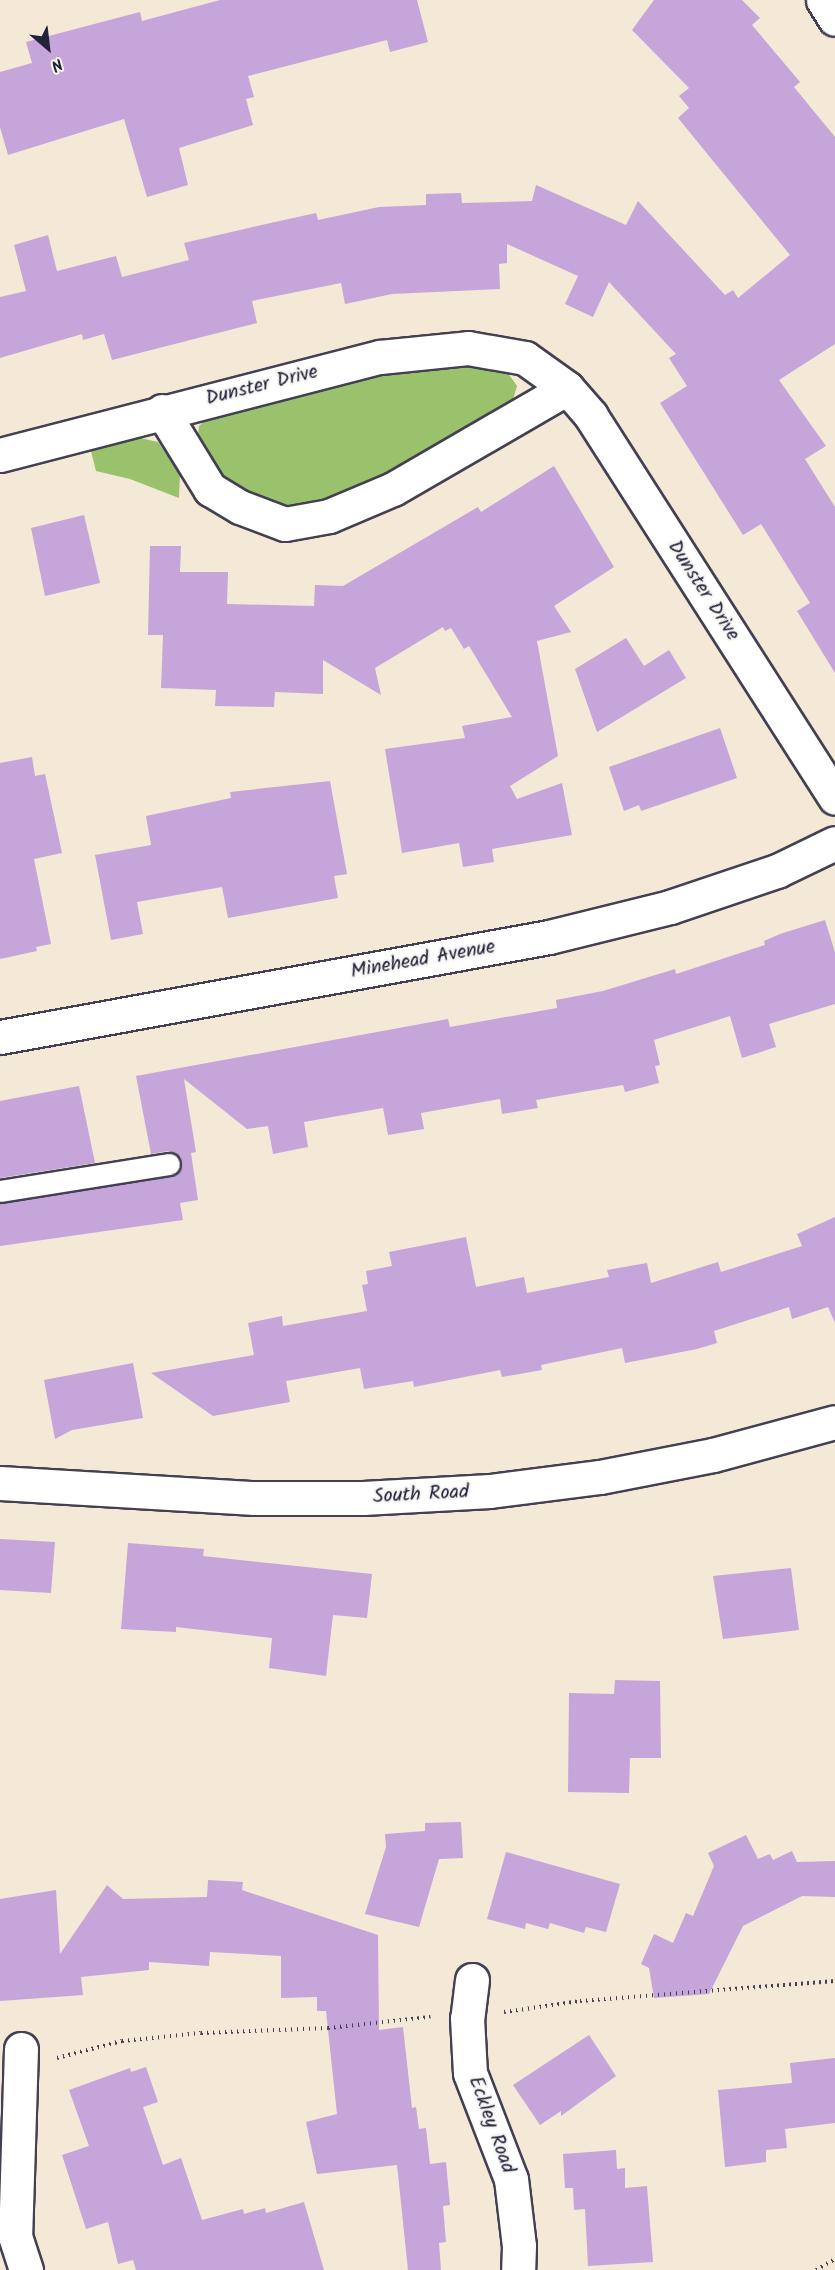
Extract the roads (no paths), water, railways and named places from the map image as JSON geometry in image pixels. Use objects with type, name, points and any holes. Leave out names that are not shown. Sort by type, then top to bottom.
[{"type":"street","points":[[823,0],[835,19]]},
{"type":"street","name":"Dunster Drive","points":[[0,455],[162,411],[380,357],[468,348],[525,358],[567,388],[591,416],[835,798]]},
{"type":"street","points":[[162,411],[210,489],[240,507],[285,524],[329,516],[393,489],[567,388]]},
{"type":"street","name":"Minehead Avenue","points":[[0,1037],[549,937],[670,907],[777,871],[835,843]]},
{"type":"street","name":"South Road","points":[[0,1483],[255,1498],[363,1498],[490,1491],[600,1477],[713,1455],[835,1422]]},
{"type":"street","name":"Eckley Road","points":[[472,1980],[467,2018],[470,2073],[511,2179],[519,2246],[518,2270]]},
{"type":"street","points":[[21,2060],[15,2236],[26,2270]]},
{"type":"lane","points":[[0,1191],[169,1164]]}]
